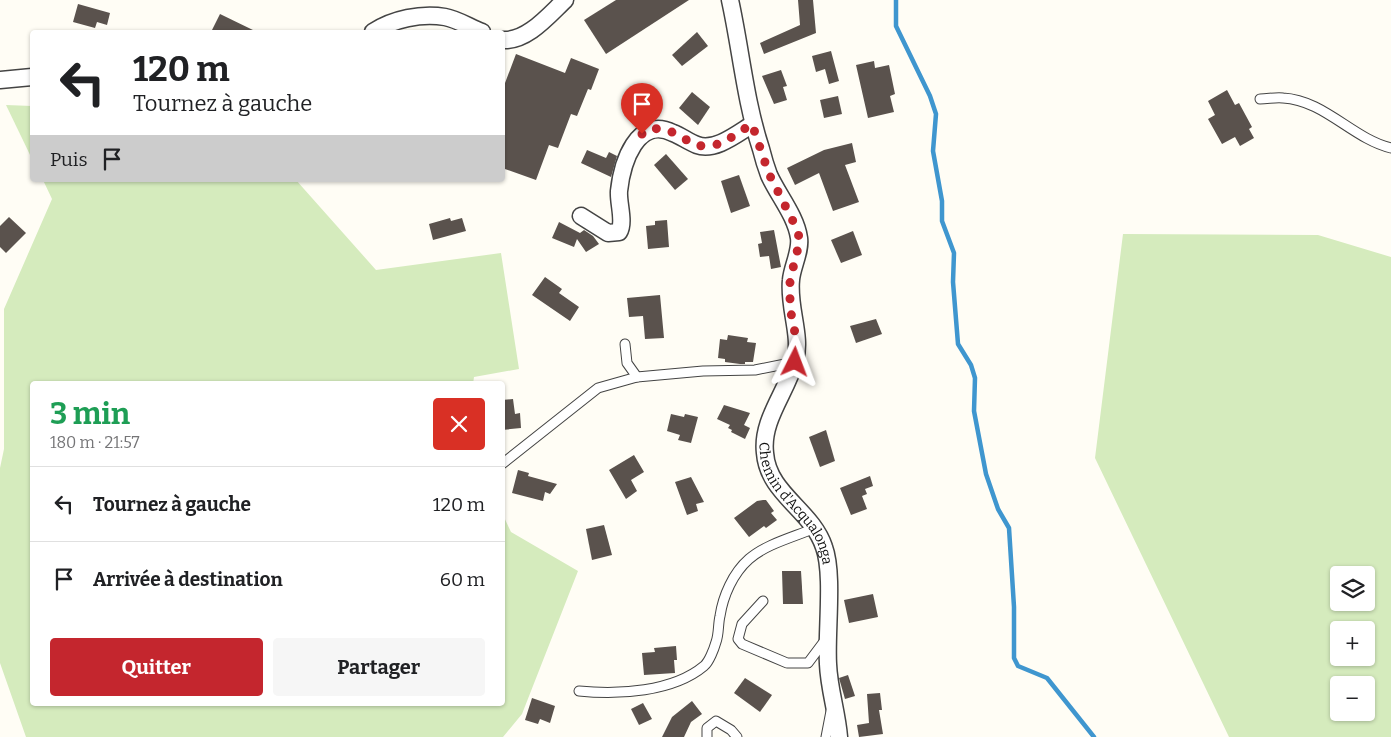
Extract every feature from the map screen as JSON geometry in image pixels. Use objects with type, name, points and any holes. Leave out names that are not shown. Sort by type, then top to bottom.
[{"type":"street","points":[[505,40],[511,40],[526,34],[565,0]]},
{"type":"street","name":"Chemin d'Acqualonga","points":[[730,0],[752,124],[769,174],[796,227],[800,240],[790,280],[790,308],[797,343],[795,362],[767,430],[764,452],[769,473],[782,493],[814,528],[824,547],[828,564],[828,664],[832,705],[838,734]]},
{"type":"street","points":[[377,30],[395,21],[428,17],[446,18],[477,30]]},
{"type":"street","points":[[0,80],[30,77]]},
{"type":"street","points":[[581,216],[608,233],[618,232],[622,226],[619,190],[632,145],[642,134],[651,128],[668,130],[698,146],[721,144],[752,124]]},
{"type":"lane","points":[[1260,99],[1284,98],[1309,104],[1376,144],[1391,148]]},
{"type":"lane","points":[[625,344],[627,364],[637,377]]},
{"type":"lane","points":[[505,462],[598,388],[637,377],[703,371],[755,370],[795,362]]},
{"type":"lane","points":[[579,692],[610,694],[636,692],[688,676],[706,665],[717,642],[720,614],[731,581],[749,558],[767,548],[814,528]]},
{"type":"lane","points":[[763,601],[742,624],[738,639],[742,644],[787,662],[808,663],[828,637]]},
{"type":"lane","points":[[707,737],[707,728],[716,721],[731,730],[737,737]]},
{"type":"green space","points":[[6,105],[30,106],[30,155]]},
{"type":"green space","points":[[44,182],[298,182],[376,270],[501,253],[519,369],[474,377],[473,381],[30,381],[30,706],[505,706],[505,519],[511,532],[578,571],[522,714],[503,737],[26,737],[0,663],[0,468],[4,449],[4,309],[52,199]]},
{"type":"green space","points":[[1123,234],[1318,235],[1391,257],[1391,737],[1229,737],[1095,458]]},
{"type":"building","points":[[616,0],[689,0],[606,54],[584,20]]},
{"type":"building","points":[[798,0],[813,0],[816,33],[764,54],[760,43],[800,25]]},
{"type":"building","points":[[78,4],[110,13],[107,25],[97,22],[95,28],[73,22]]},
{"type":"building","points":[[220,14],[253,30],[212,30]]},
{"type":"building","points":[[697,32],[708,46],[682,66],[672,55]]},
{"type":"building","points":[[831,51],[839,81],[829,84],[825,69],[816,72],[812,56]]},
{"type":"building","points":[[516,54],[565,73],[571,58],[599,69],[591,90],[588,89],[577,116],[571,114],[558,148],[549,145],[536,180],[505,169],[505,83]]},
{"type":"building","points":[[874,61],[875,68],[889,65],[895,94],[890,96],[894,112],[868,118],[856,65]]},
{"type":"building","points":[[781,70],[787,86],[783,87],[787,100],[774,104],[762,76]]},
{"type":"building","points":[[1227,90],[1235,105],[1239,103],[1252,127],[1249,129],[1254,138],[1240,146],[1235,137],[1222,144],[1208,119],[1215,115],[1208,101]]},
{"type":"building","points":[[692,92],[710,107],[698,125],[679,108]]},
{"type":"building","points":[[838,96],[842,114],[824,118],[820,100]]},
{"type":"building","points":[[852,143],[856,162],[845,165],[859,202],[833,211],[819,173],[795,185],[787,168],[824,150]]},
{"type":"building","points":[[587,150],[606,158],[609,152],[617,156],[611,177],[581,163]]},
{"type":"building","points":[[666,154],[688,179],[675,190],[654,165]]},
{"type":"building","points":[[739,175],[750,206],[731,213],[721,181]]},
{"type":"building","points":[[9,217],[26,233],[6,253],[0,247],[0,226]]},
{"type":"building","points":[[450,218],[451,221],[462,218],[466,231],[433,240],[429,224]]},
{"type":"building","points":[[667,220],[669,247],[648,249],[646,226],[655,225],[655,221]]},
{"type":"building","points":[[559,222],[580,233],[584,230],[593,236],[599,244],[586,252],[577,239],[574,247],[552,238]]},
{"type":"building","points":[[774,230],[781,267],[771,269],[769,256],[760,257],[758,244],[762,243],[760,232]]},
{"type":"building","points":[[853,231],[862,255],[841,263],[831,240]]},
{"type":"building","points":[[545,277],[562,289],[559,293],[579,307],[570,321],[532,295]]},
{"type":"building","points":[[660,295],[664,338],[645,339],[643,316],[629,317],[627,298]]},
{"type":"building","points":[[876,319],[882,334],[856,343],[850,326]]},
{"type":"building","points":[[728,335],[748,338],[747,342],[756,343],[753,362],[740,364],[725,362],[725,359],[718,358],[720,339],[727,340]]},
{"type":"building","points":[[513,399],[515,414],[520,413],[521,428],[505,430],[505,400]]},
{"type":"building","points":[[724,405],[750,413],[744,425],[750,428],[745,439],[731,432],[732,430],[728,428],[730,425],[717,419]]},
{"type":"building","points":[[671,414],[684,417],[685,414],[698,417],[691,443],[678,440],[680,435],[667,431]]},
{"type":"building","points":[[826,430],[835,461],[820,467],[809,437]]},
{"type":"building","points":[[634,455],[644,472],[631,480],[637,491],[626,499],[609,470]]},
{"type":"building","points":[[518,470],[529,473],[528,476],[557,484],[550,494],[545,492],[543,501],[512,493]]},
{"type":"building","points":[[870,476],[873,486],[865,489],[867,494],[862,496],[867,509],[851,515],[840,488]]},
{"type":"building","points":[[691,477],[704,502],[696,504],[698,511],[687,515],[675,482]]},
{"type":"building","points":[[766,500],[774,511],[771,513],[777,520],[766,528],[764,526],[749,537],[734,518],[757,501]]},
{"type":"building","points":[[604,525],[612,555],[592,560],[586,529]]},
{"type":"building","points":[[782,571],[801,571],[803,604],[783,604]]},
{"type":"building","points":[[873,594],[878,617],[849,623],[844,600]]},
{"type":"building","points":[[676,646],[677,660],[674,660],[675,673],[644,675],[642,653],[655,652],[654,648]]},
{"type":"building","points":[[848,675],[855,696],[845,699],[839,678]]},
{"type":"building","points":[[745,678],[772,695],[760,712],[734,693]]},
{"type":"building","points":[[880,693],[882,710],[879,710],[883,734],[859,737],[857,725],[869,723],[867,694]]},
{"type":"building","points":[[532,698],[555,706],[550,723],[540,719],[538,724],[525,720]]},
{"type":"building","points":[[692,701],[702,714],[691,722],[684,737],[662,737],[672,717]]},
{"type":"building","points":[[643,703],[652,719],[639,725],[631,709]]},
{"type":"waterway","points":[[896,0],[896,26],[930,96],[936,114],[933,151],[942,201],[942,221],[954,253],[953,282],[958,344],[971,365],[975,378],[974,411],[986,474],[998,509],[1009,528],[1014,607],[1014,658],[1018,666],[1047,678],[1094,737]]},
{"type":"route","points":[[642,134],[651,128],[668,130],[698,146],[721,144],[752,124],[769,174],[796,227],[800,240],[790,280],[790,308],[797,343],[795,362]]}]
